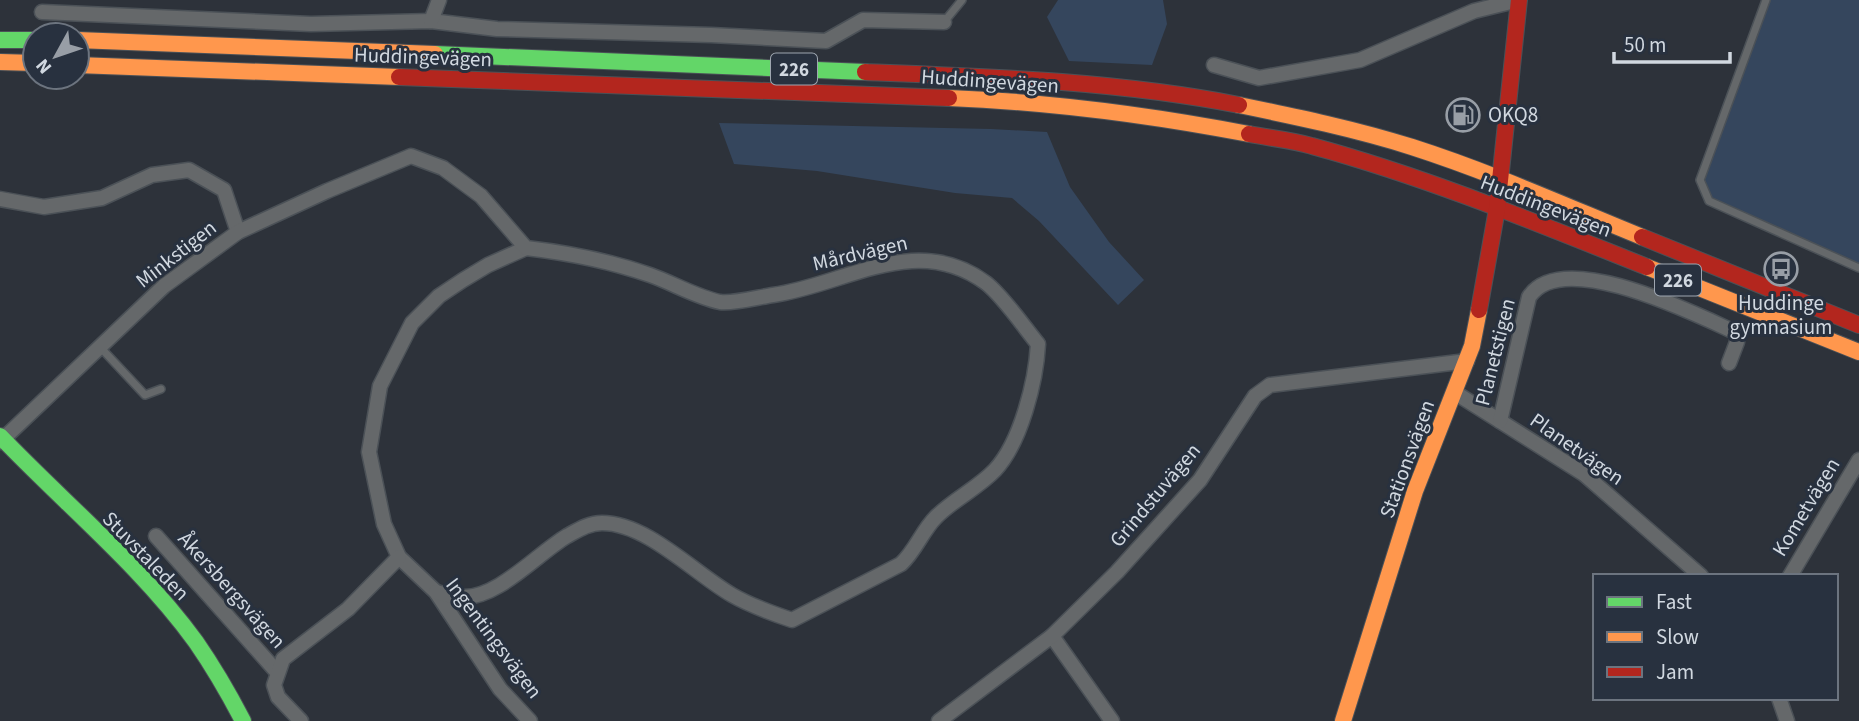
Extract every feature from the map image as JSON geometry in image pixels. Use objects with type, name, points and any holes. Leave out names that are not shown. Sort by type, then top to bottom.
[{"type":"main road","name":"Stationsvägen","points":[[1343,721],[1415,491],[1472,346],[1497,209],[1519,0]]},
{"type":"main road","points":[[0,40],[21,40]]},
{"type":"main road","name":"Huddingevägen","points":[[91,41],[970,76],[1181,94],[1314,120],[1412,147],[1499,179],[1859,325]]},
{"type":"main road","points":[[0,62],[21,63]]},
{"type":"main road","name":"Huddingevägen","points":[[91,66],[1008,100],[1181,121],[1310,145],[1408,176],[1536,223],[1859,352]]},
{"type":"main road","name":"Stuvstaleden","points":[[1,439],[170,609],[233,698],[243,721]]},
{"type":"street","points":[[431,21],[439,0]]},
{"type":"street","points":[[1214,65],[1259,78],[1332,66],[1360,60],[1475,11],[1519,0]]},
{"type":"street","name":"Huddingevägen","points":[[42,12],[311,24],[431,21],[486,29],[826,41],[863,20],[944,22]]},
{"type":"street","name":"Minkstigen","points":[[1,439],[164,286],[238,232],[411,156],[443,168],[481,196],[526,248]]},
{"type":"street","points":[[0,198],[44,207],[102,198],[152,175],[190,170],[224,190],[238,232]]},
{"type":"street","name":"Ingentingsvägen","points":[[526,248],[488,265],[439,296],[412,323],[380,386],[369,452],[384,524],[399,557],[436,592],[500,689],[530,721]]},
{"type":"street","name":"Mårdvägen","points":[[436,592],[464,598],[496,588],[551,546],[581,528],[604,523],[642,534],[730,594],[751,606],[792,620],[901,564],[937,517],[995,470],[1021,424],[1031,392],[1037,368],[1038,344],[988,284],[941,262],[913,260],[862,270],[786,294],[722,302],[608,262],[563,252],[526,248]]},
{"type":"street","name":"Planetstigen","points":[[1500,421],[1529,297],[1546,281],[1572,278],[1632,289],[1737,333],[1737,342],[1729,363]]},
{"type":"street","name":"Grindstuvägen","points":[[939,721],[1052,636],[1117,572],[1200,480],[1255,396],[1270,385],[1466,361]]},
{"type":"street","name":"Planetvägen","points":[[1454,392],[1584,474],[1699,574]]},
{"type":"street","name":"Kometvägen","points":[[1791,574],[1858,460]]},
{"type":"street","name":"Åkersbergsvägen","points":[[156,536],[277,672]]},
{"type":"street","name":"Åkersbergsvägen","points":[[301,721],[278,697],[274,685],[283,659],[348,609],[399,557]]},
{"type":"street","points":[[1052,636],[1112,721]]},
{"type":"street","points":[[1780,700],[1787,721]]},
{"type":"lane","points":[[944,22],[962,0]]},
{"type":"lane","points":[[1766,0],[1700,180],[1709,201],[1859,268]]},
{"type":"lane","points":[[100,346],[145,395],[162,388]]},
{"type":"shaded area","points":[[1058,0],[1163,0],[1167,24],[1152,65],[1069,61],[1047,17]]},
{"type":"shaded area","points":[[1766,0],[1859,0],[1859,268],[1709,201],[1700,180]]},
{"type":"shaded area","points":[[719,123],[1047,132],[1070,187],[1109,242],[1144,280],[1118,305],[1039,221],[1012,198],[955,193],[817,171],[734,164]]},
{"type":"traffic: fast","points":[[0,40],[21,40]]},
{"type":"traffic: fast","points":[[435,54],[865,72]]},
{"type":"traffic: fast","points":[[0,436],[151,587],[196,642],[243,721]]},
{"type":"traffic: slow","points":[[91,41],[435,54]]},
{"type":"traffic: slow","points":[[0,62],[21,63]]},
{"type":"traffic: slow","points":[[91,66],[399,77]]},
{"type":"traffic: slow","points":[[949,98],[1100,110],[1249,134]]},
{"type":"traffic: slow","points":[[1239,105],[1348,129],[1412,147],[1499,178],[1642,237]]},
{"type":"traffic: slow","points":[[1647,267],[1859,352]]},
{"type":"traffic: slow","points":[[1343,721],[1415,491],[1472,346],[1479,310]]},
{"type":"traffic: jam","points":[[1479,310],[1497,209],[1519,0]]},
{"type":"traffic: jam","points":[[865,72],[1100,85],[1239,105]]},
{"type":"traffic: jam","points":[[399,77],[949,98]]},
{"type":"traffic: jam","points":[[1249,134],[1304,144],[1397,172],[1647,267]]},
{"type":"traffic: jam","points":[[1642,237],[1859,325]]},
{"type":"place","name":"OKQ8","points":[[1463,115]]},
{"type":"place","name":"Huddinge gymnasium","points":[[1781,269]]}]
